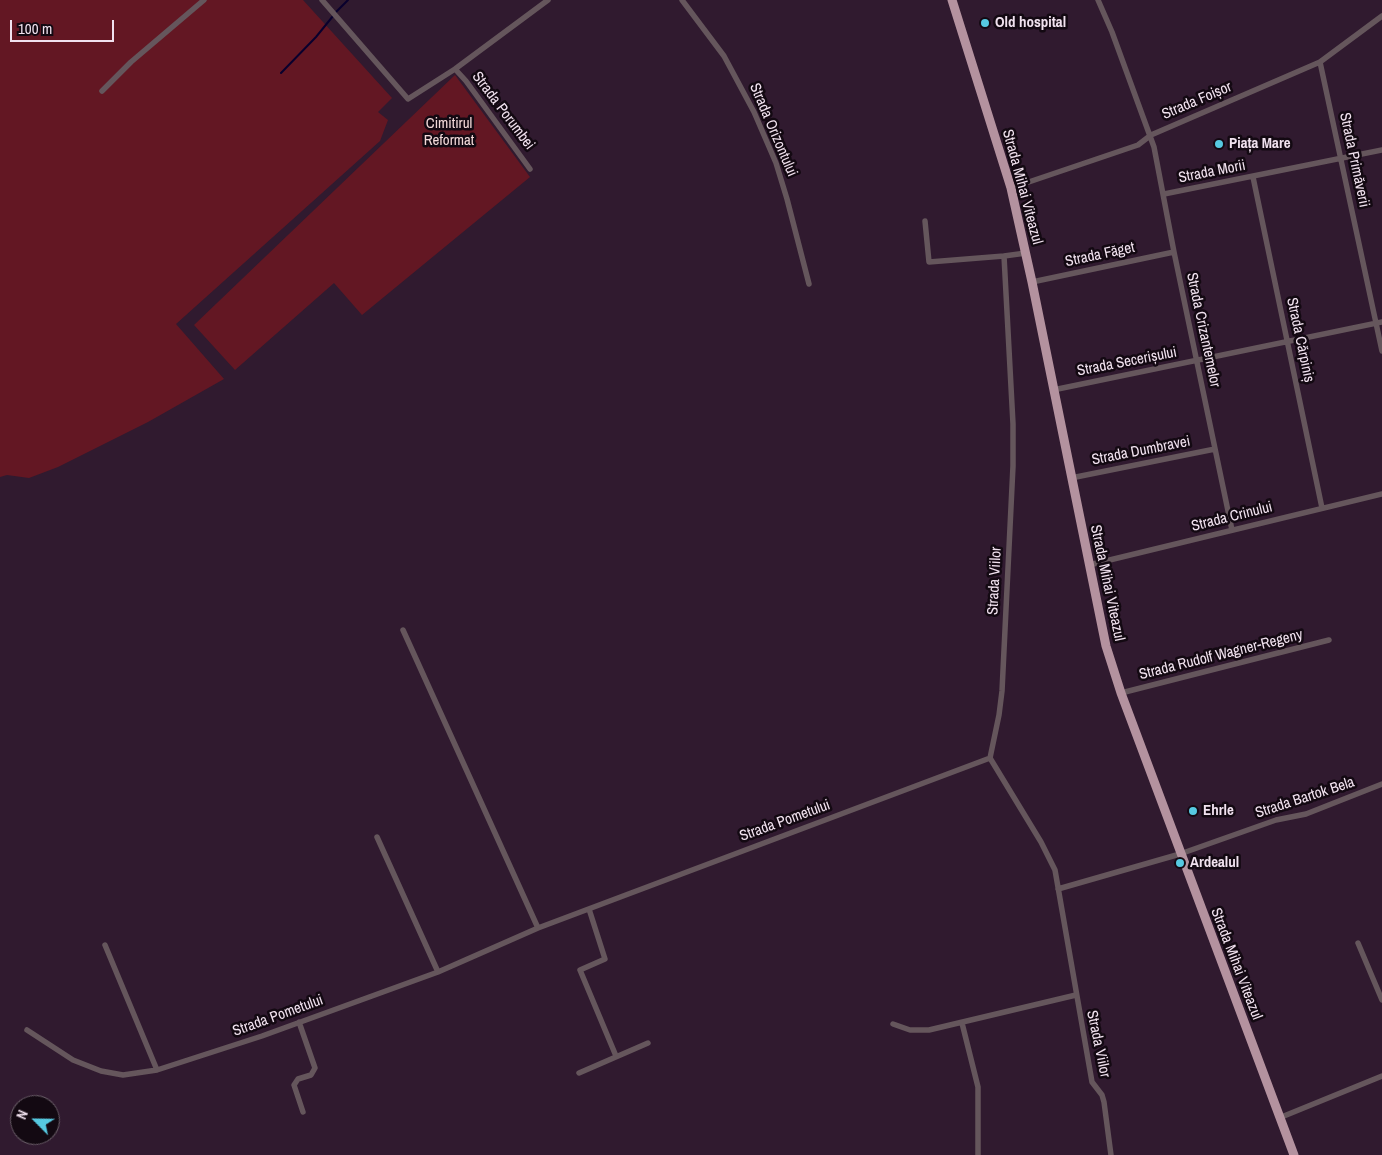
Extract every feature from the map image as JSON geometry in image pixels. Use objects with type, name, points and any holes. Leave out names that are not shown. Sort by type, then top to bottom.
[{"type":"highway","name":"Strada Mihai Viteazul","points":[[952,0],[1011,188],[1106,646],[1120,693],[1294,1155]]},
{"type":"street","points":[[102,91],[131,62],[204,0]]},
{"type":"street","name":"Strada Porumbei","points":[[322,0],[408,99],[454,69],[548,0]]},
{"type":"street","name":"Strada Orizontului","points":[[682,0],[724,56],[754,112],[776,163],[809,284]]},
{"type":"street","name":"Strada Crizantemelor","points":[[1098,0],[1151,134],[1232,530]]},
{"type":"street","name":"Strada Foișor","points":[[1011,188],[1138,145],[1151,134],[1320,62],[1382,16]]},
{"type":"street","name":"Strada Primăverii","points":[[1320,62],[1379,323],[1382,351]]},
{"type":"street","name":"Strada Porumbei","points":[[454,69],[466,81],[530,169]]},
{"type":"street","name":"Strada Morii","points":[[1164,194],[1382,150]]},
{"type":"street","name":"Strada Cărpiniș","points":[[1253,177],[1322,508]]},
{"type":"street","points":[[925,221],[930,262],[1026,253]]},
{"type":"street","name":"Strada Făget","points":[[1032,282],[1174,252]]},
{"type":"street","name":"Strada Viilor","points":[[1004,256],[1013,424],[1013,466],[1002,691],[990,758],[1055,870],[1092,1082],[1104,1102],[1111,1155]]},
{"type":"street","name":"Strada Secerișului","points":[[1054,390],[1379,323]]},
{"type":"street","name":"Strada Dumbravei","points":[[1071,478],[1215,449]]},
{"type":"street","name":"Strada Crinului","points":[[1089,565],[1382,494]]},
{"type":"street","points":[[402,630],[538,928]]},
{"type":"street","name":"Strada Rudolf Wagner-Regeny","points":[[1120,693],[1329,640]]},
{"type":"street","name":"Strada Pometului","points":[[26,1030],[73,1060],[101,1071],[123,1074],[157,1070],[438,972],[538,928],[990,758]]},
{"type":"street","name":"Strada Bartok Bela","points":[[1180,854],[1276,820],[1306,814],[1382,784]]},
{"type":"street","points":[[377,837],[438,972]]},
{"type":"street","points":[[1058,889],[1180,854]]},
{"type":"street","points":[[589,909],[605,959],[580,970],[616,1056]]},
{"type":"street","points":[[1358,943],[1382,1000]]},
{"type":"street","points":[[105,946],[157,1070]]},
{"type":"street","name":"Strada Viilor","points":[[893,1024],[918,1031],[930,1030],[1076,995]]},
{"type":"street","points":[[299,1022],[316,1068],[311,1074],[298,1079],[294,1085],[303,1112]]},
{"type":"street","points":[[962,1023],[978,1087],[978,1155]]},
{"type":"street","points":[[579,1073],[648,1043]]},
{"type":"street","points":[[1279,1118],[1382,1076]]},
{"type":"green space","points":[[0,0],[303,0],[392,98],[378,112],[388,120],[380,141],[176,324],[224,379],[148,422],[58,467],[29,478],[7,475],[0,477]]},
{"type":"green space","name":"Cimitirul Reformat","points":[[455,75],[530,177],[362,315],[334,283],[235,370],[194,325]]},
{"type":"waterway","points":[[336,12],[348,0]]},
{"type":"waterway","points":[[281,73],[316,37],[333,16]]},
{"type":"place","name":"Old hospital","points":[[985,23]]},
{"type":"place","name":"Piața Mare","points":[[1219,144]]},
{"type":"place","name":"Ehrle","points":[[1193,811]]},
{"type":"place","name":"Ardealul","points":[[1180,863]]}]
